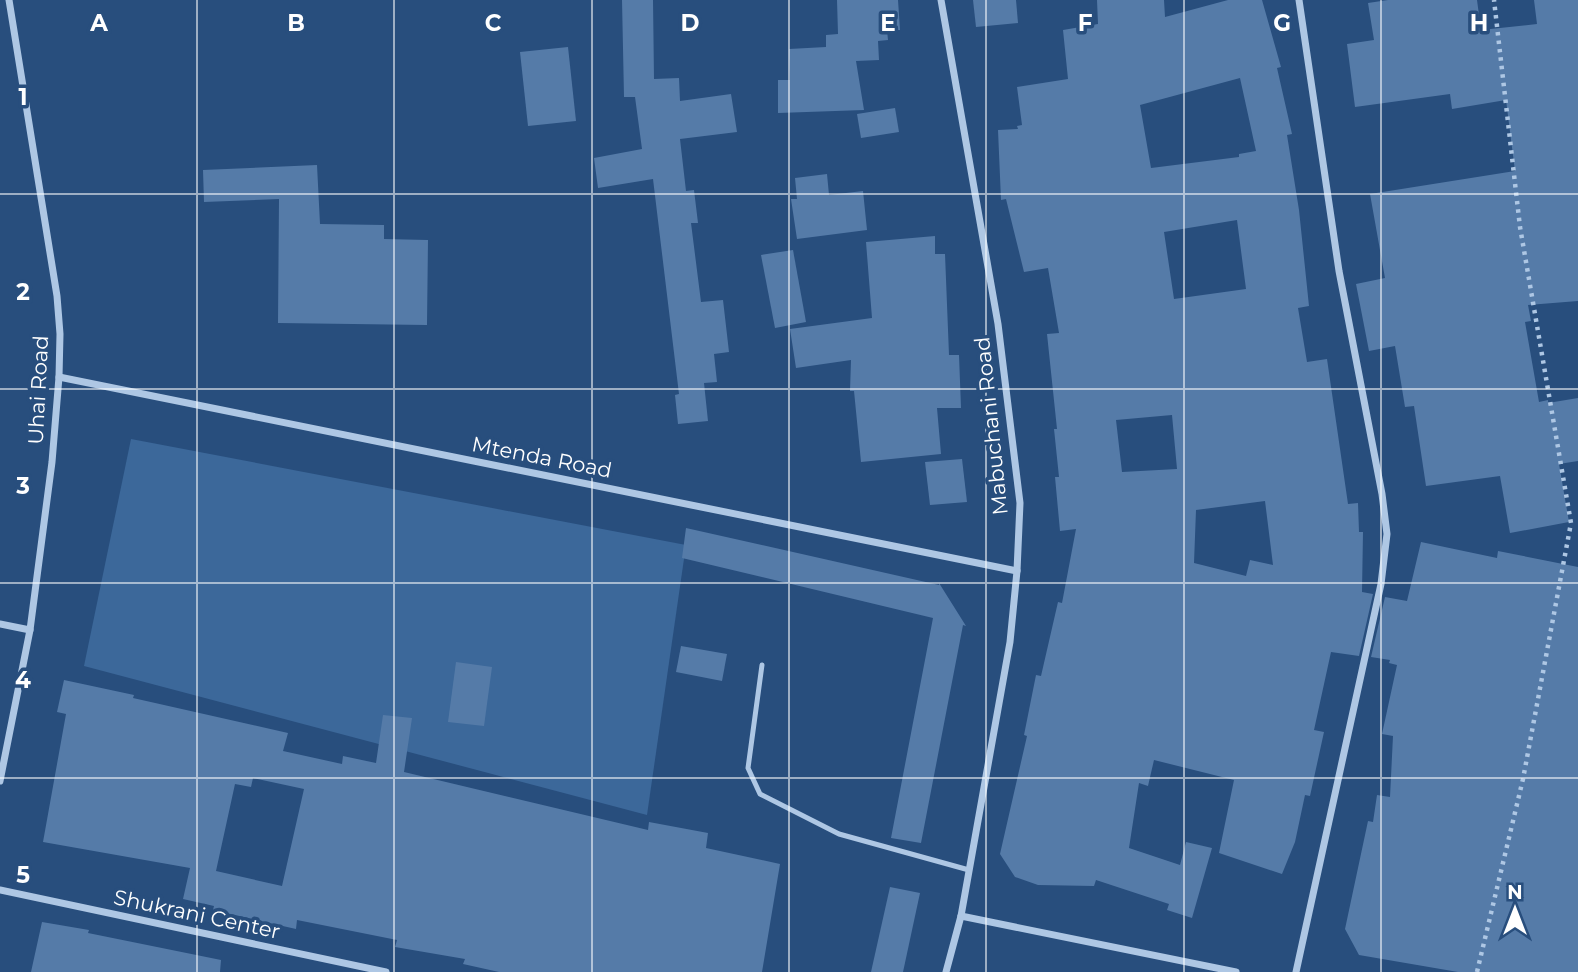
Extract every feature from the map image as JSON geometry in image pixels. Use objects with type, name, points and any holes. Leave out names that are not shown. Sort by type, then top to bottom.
[{"type":"street","name":"Uhai Road","points":[[0,781],[30,630],[52,462],[60,334],[57,296],[9,0]]},
{"type":"street","name":"Mabuchani Road","points":[[941,0],[998,324],[1020,503],[1010,642],[961,916],[946,972]]},
{"type":"street","points":[[1296,972],[1381,584],[1387,534],[1382,494],[1339,271],[1299,0]]},
{"type":"street","name":"Mtenda Road","points":[[59,377],[1017,570]]},
{"type":"street","points":[[0,624],[30,630]]},
{"type":"street","name":"Shukrani Center","points":[[0,890],[386,972]]},
{"type":"street","points":[[961,916],[1236,972]]},
{"type":"lane","points":[[762,665],[748,768],[760,794],[839,834],[969,870]]},
{"type":"path","points":[[1477,972],[1523,779],[1571,523],[1520,226],[1494,0]]},
{"type":"shaded area","points":[[131,439],[686,545],[647,815],[84,666]]},
{"type":"building","points":[[622,0],[653,0],[654,79],[679,78],[680,101],[731,94],[737,132],[680,139],[686,191],[694,190],[698,223],[691,223],[701,302],[723,300],[729,352],[714,354],[717,382],[704,383],[708,421],[678,424],[675,395],[679,394],[653,179],[598,188],[594,158],[642,149],[635,97],[624,97]]},
{"type":"building","points":[[837,0],[898,0],[900,30],[887,30],[888,40],[878,41],[879,60],[856,61],[864,110],[778,113],[778,80],[790,80],[789,49],[826,47],[826,35],[838,34]]},
{"type":"building","points":[[973,0],[1016,0],[1018,23],[976,27]]},
{"type":"building","points":[[1097,0],[1164,0],[1165,17],[1228,0],[1262,0],[1281,67],[1277,68],[1292,134],[1287,135],[1299,210],[1309,306],[1298,308],[1307,362],[1327,359],[1348,504],[1358,503],[1359,532],[1363,532],[1362,592],[1373,594],[1359,656],[1331,652],[1314,730],[1324,732],[1310,796],[1305,795],[1295,842],[1282,874],[1219,853],[1234,780],[1154,760],[1148,786],[1139,783],[1129,848],[1180,865],[1186,842],[1212,848],[1192,918],[1167,910],[1169,904],[1096,880],[1094,886],[1038,885],[1015,877],[1000,854],[1027,736],[1024,735],[1036,675],[1041,676],[1058,602],[1062,603],[1076,529],[1060,531],[1055,477],[1059,477],[1054,429],[1057,429],[1047,334],[1059,333],[1048,268],[1024,272],[1006,199],[1001,200],[998,130],[1018,129],[1017,126],[1022,125],[1017,87],[1068,79],[1063,30],[1098,24]],"holes":[[[1240,78],[1256,151],[1239,154],[1239,157],[1151,168],[1140,105]],[[1237,220],[1246,289],[1174,299],[1164,232]],[[1172,415],[1177,469],[1122,472],[1116,420]],[[1265,501],[1273,565],[1250,560],[1246,576],[1194,563],[1196,510]]]},
{"type":"building","points":[[1388,0],[1477,0],[1481,30],[1537,24],[1534,0],[1578,0],[1578,301],[1528,305],[1531,321],[1525,322],[1539,402],[1578,398],[1578,461],[1559,464],[1569,522],[1510,533],[1500,476],[1426,486],[1414,406],[1405,407],[1395,346],[1369,351],[1356,284],[1385,278],[1370,194],[1515,171],[1506,100],[1452,109],[1450,94],[1355,107],[1347,44],[1374,40],[1368,3]]},
{"type":"building","points":[[568,47],[576,121],[528,126],[520,52]]},
{"type":"building","points":[[895,108],[899,132],[861,138],[857,114]]},
{"type":"building","points":[[317,165],[320,224],[384,225],[384,239],[428,240],[427,325],[278,323],[279,199],[204,202],[203,170]]},
{"type":"building","points":[[827,174],[829,195],[863,191],[867,230],[797,239],[791,199],[797,199],[795,178]]},
{"type":"building","points":[[935,236],[935,254],[945,254],[949,355],[959,355],[961,408],[937,408],[941,454],[861,462],[854,391],[850,391],[851,360],[796,368],[790,329],[872,318],[866,242]]},
{"type":"building","points":[[793,250],[806,322],[775,328],[761,255]]},
{"type":"building","points":[[962,459],[967,502],[930,505],[925,462]]},
{"type":"building","points":[[686,528],[939,583],[966,626],[963,625],[921,843],[891,838],[933,618],[682,558]]},
{"type":"building","points":[[1421,542],[1497,558],[1498,551],[1578,567],[1578,972],[1458,972],[1359,955],[1345,929],[1368,821],[1373,822],[1377,795],[1390,797],[1393,736],[1382,734],[1397,665],[1389,663],[1390,660],[1371,657],[1385,597],[1407,601]]},
{"type":"building","points":[[681,646],[727,654],[722,681],[676,672]]},
{"type":"building","points":[[456,662],[492,667],[484,726],[448,722]]},
{"type":"building","points":[[64,680],[288,733],[283,751],[342,764],[343,756],[376,763],[383,715],[412,718],[404,772],[648,830],[649,822],[708,833],[706,848],[780,864],[762,972],[499,972],[463,964],[465,959],[395,947],[397,940],[297,920],[296,929],[213,910],[214,906],[183,899],[190,868],[43,842],[66,714],[57,712]],"holes":[[[253,778],[304,789],[282,886],[216,871],[235,784],[251,787]]]},
{"type":"building","points":[[890,887],[920,893],[903,972],[871,972]]},
{"type":"building","points":[[42,922],[221,960],[220,972],[31,972]]}]
